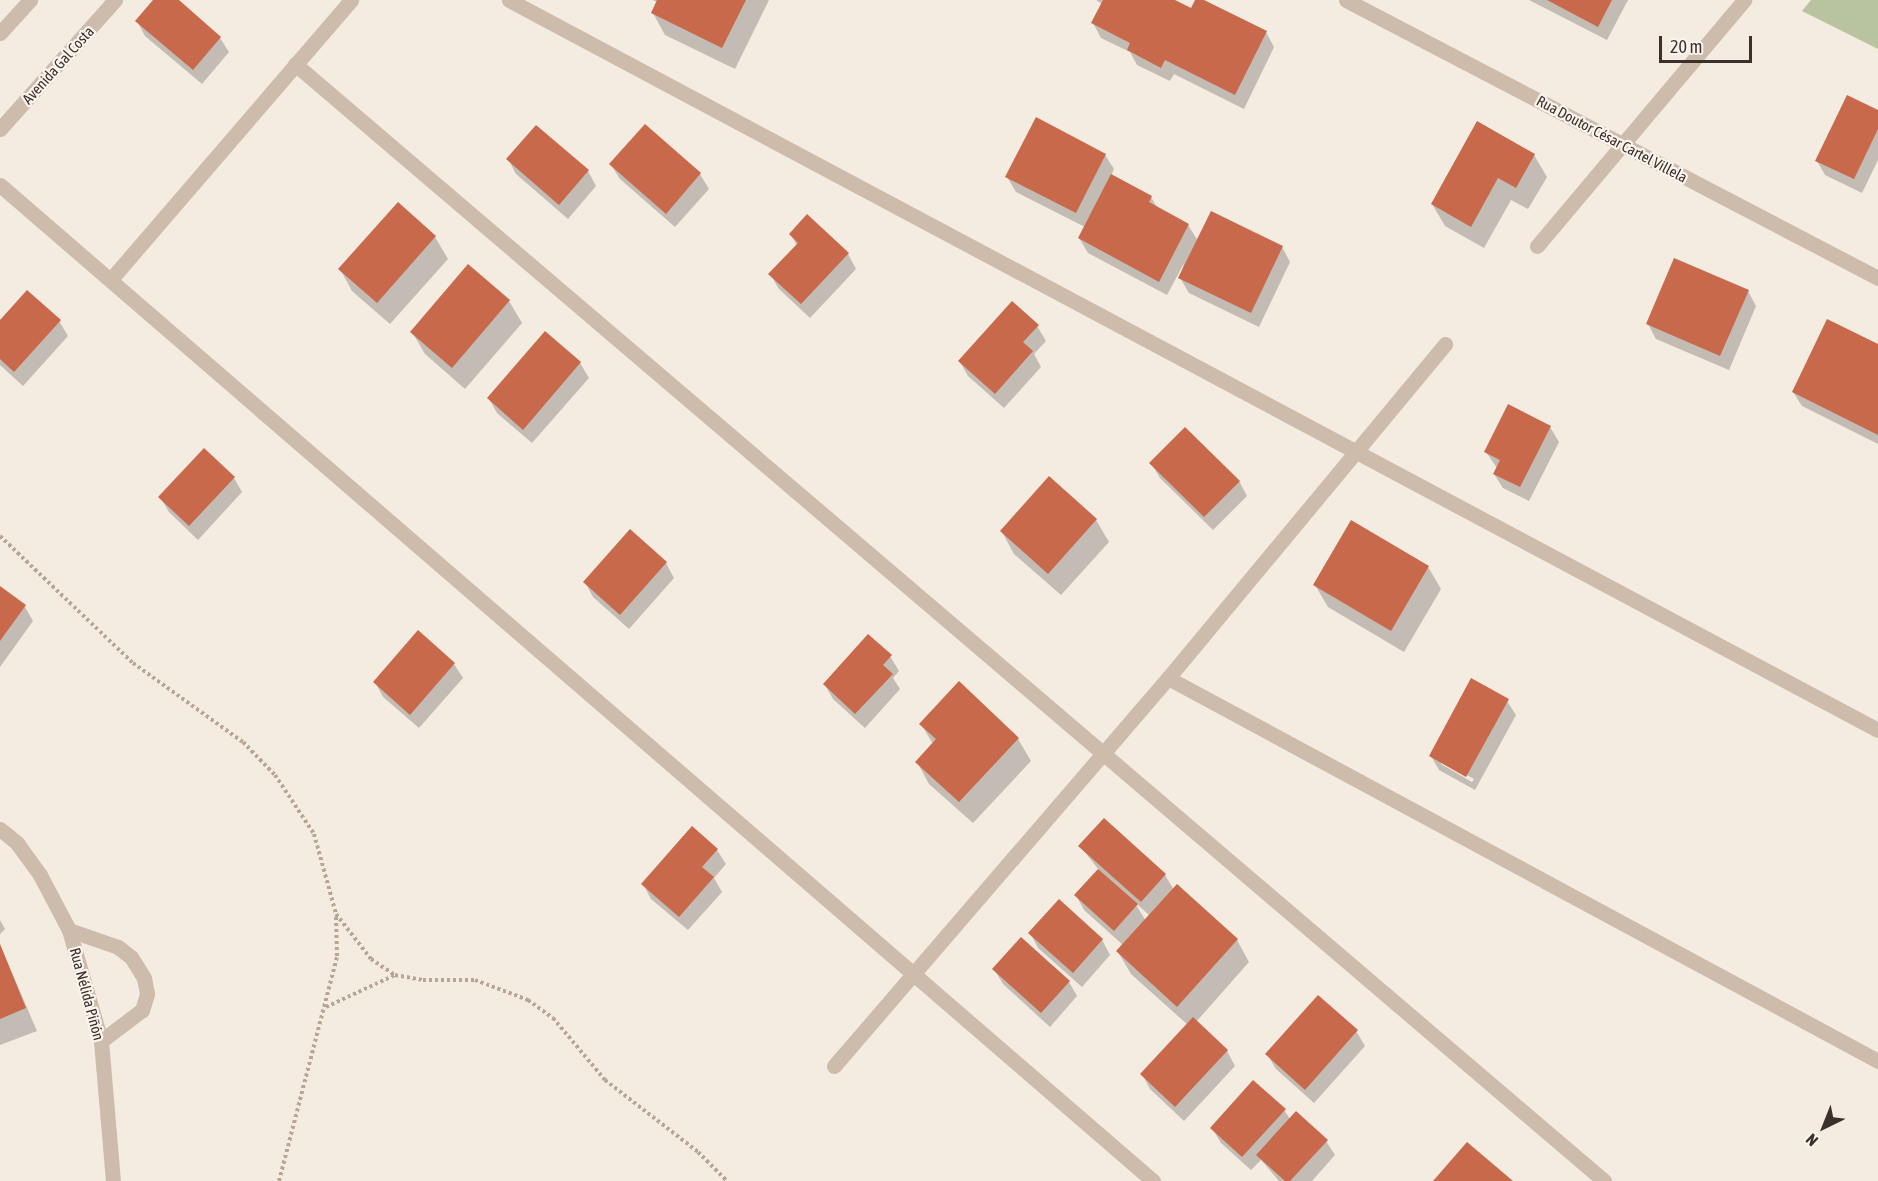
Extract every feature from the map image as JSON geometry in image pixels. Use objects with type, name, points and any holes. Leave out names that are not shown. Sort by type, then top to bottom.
[{"type":"street","points":[[0,33],[30,0]]},
{"type":"street","name":"Avenida Gal Costa","points":[[0,129],[115,0]]},
{"type":"street","points":[[112,278],[351,0]]},
{"type":"street","points":[[509,0],[1878,730]]},
{"type":"street","name":"Rua Doutor César Cartel Villela","points":[[1346,0],[1878,278]]},
{"type":"street","points":[[1537,246],[1744,0]]},
{"type":"street","points":[[295,64],[1101,756],[1604,1181]]},
{"type":"street","points":[[0,185],[112,278],[1153,1181]]},
{"type":"street","points":[[834,1066],[916,975],[1168,678],[1445,344]]},
{"type":"street","points":[[1168,678],[1878,1060]]},
{"type":"street","name":"Rua Nélida Piñón","points":[[0,829],[17,843],[40,875],[69,930],[101,1041],[113,1181]]},
{"type":"street","points":[[69,930],[118,947],[131,957],[144,978],[147,994],[142,1010],[101,1041]]},
{"type":"path","points":[[0,536],[133,663],[243,742],[275,775],[314,834],[336,914],[337,956],[279,1181]]},
{"type":"path","points":[[336,914],[371,959],[395,975],[423,980],[476,980],[528,1000],[553,1018],[605,1080],[698,1152],[727,1181]]},
{"type":"path","points":[[325,1007],[395,975]]},
{"type":"green space","points":[[1811,0],[1878,0],[1878,49],[1802,11]]},
{"type":"building","points":[[153,0],[179,0],[221,37],[193,70],[135,21]]},
{"type":"building","points":[[657,0],[746,0],[722,48],[651,13]]},
{"type":"building","points":[[1103,0],[1175,0],[1191,8],[1195,0],[1204,0],[1267,31],[1235,95],[1165,60],[1161,68],[1127,50],[1130,43],[1091,23]]},
{"type":"building","points":[[1547,0],[1612,0],[1598,27]]},
{"type":"building","points":[[1847,95],[1878,110],[1878,129],[1854,179],[1815,161]]},
{"type":"building","points":[[1036,117],[1106,154],[1076,213],[1005,177]]},
{"type":"building","points":[[1477,121],[1535,154],[1516,188],[1498,178],[1471,227],[1431,204]]},
{"type":"building","points":[[645,124],[701,173],[666,214],[609,164]]},
{"type":"building","points":[[536,125],[589,170],[559,205],[506,159]]},
{"type":"building","points":[[1111,174],[1152,196],[1149,202],[1189,224],[1159,282],[1078,238]]},
{"type":"building","points":[[398,202],[436,236],[377,303],[338,269]]},
{"type":"building","points":[[1211,211],[1283,246],[1251,313],[1178,278]]},
{"type":"building","points":[[807,214],[849,253],[801,304],[768,274],[798,243],[789,234]]},
{"type":"building","points":[[1674,258],[1749,290],[1720,356],[1646,324]]},
{"type":"building","points":[[468,264],[510,300],[452,368],[410,332]]},
{"type":"building","points":[[27,290],[61,320],[14,372],[0,359],[0,320]]},
{"type":"building","points":[[1012,301],[1039,325],[1023,342],[1033,351],[995,394],[958,361]]},
{"type":"building","points":[[1827,319],[1878,344],[1878,435],[1792,392]]},
{"type":"building","points":[[545,331],[581,362],[523,430],[487,398]]},
{"type":"building","points":[[1508,404],[1551,426],[1520,487],[1493,474],[1500,460],[1484,452]]},
{"type":"building","points":[[1185,427],[1240,481],[1204,517],[1149,463]]},
{"type":"building","points":[[204,448],[235,477],[189,526],[158,497]]},
{"type":"building","points":[[1049,476],[1097,519],[1048,574],[1000,531]]},
{"type":"building","points":[[1351,520],[1429,566],[1391,631],[1313,585]]},
{"type":"building","points":[[630,529],[667,562],[620,615],[583,582]]},
{"type":"building","points":[[0,586],[26,605],[0,641]]},
{"type":"building","points":[[418,630],[455,663],[410,715],[373,682]]},
{"type":"building","points":[[868,634],[892,655],[883,665],[893,674],[855,714],[823,684]]},
{"type":"building","points":[[1471,678],[1509,699],[1466,777],[1429,756]]},
{"type":"building","points":[[959,681],[1019,738],[959,802],[915,762],[936,739],[919,724]]},
{"type":"building","points":[[1104,818],[1166,874],[1141,902],[1078,846]]},
{"type":"building","points":[[692,826],[718,849],[702,867],[714,877],[679,917],[641,884]]},
{"type":"building","points":[[1098,869],[1138,904],[1114,931],[1074,895]]},
{"type":"building","points":[[1177,884],[1238,939],[1177,1007],[1116,951]]},
{"type":"building","points":[[1059,899],[1103,939],[1073,973],[1028,933]]},
{"type":"building","points":[[1021,937],[1070,981],[1041,1013],[992,969]]},
{"type":"building","points":[[0,944],[26,1008],[0,1019]]},
{"type":"building","points":[[1318,995],[1358,1030],[1305,1090],[1265,1054]]},
{"type":"building","points":[[1193,1017],[1228,1050],[1175,1107],[1140,1074]]},
{"type":"building","points":[[1253,1080],[1286,1109],[1242,1157],[1210,1128]]},
{"type":"building","points":[[1296,1111],[1328,1140],[1290,1181],[1285,1181],[1256,1155]]},
{"type":"building","points":[[1467,1142],[1513,1181],[1433,1181]]}]
